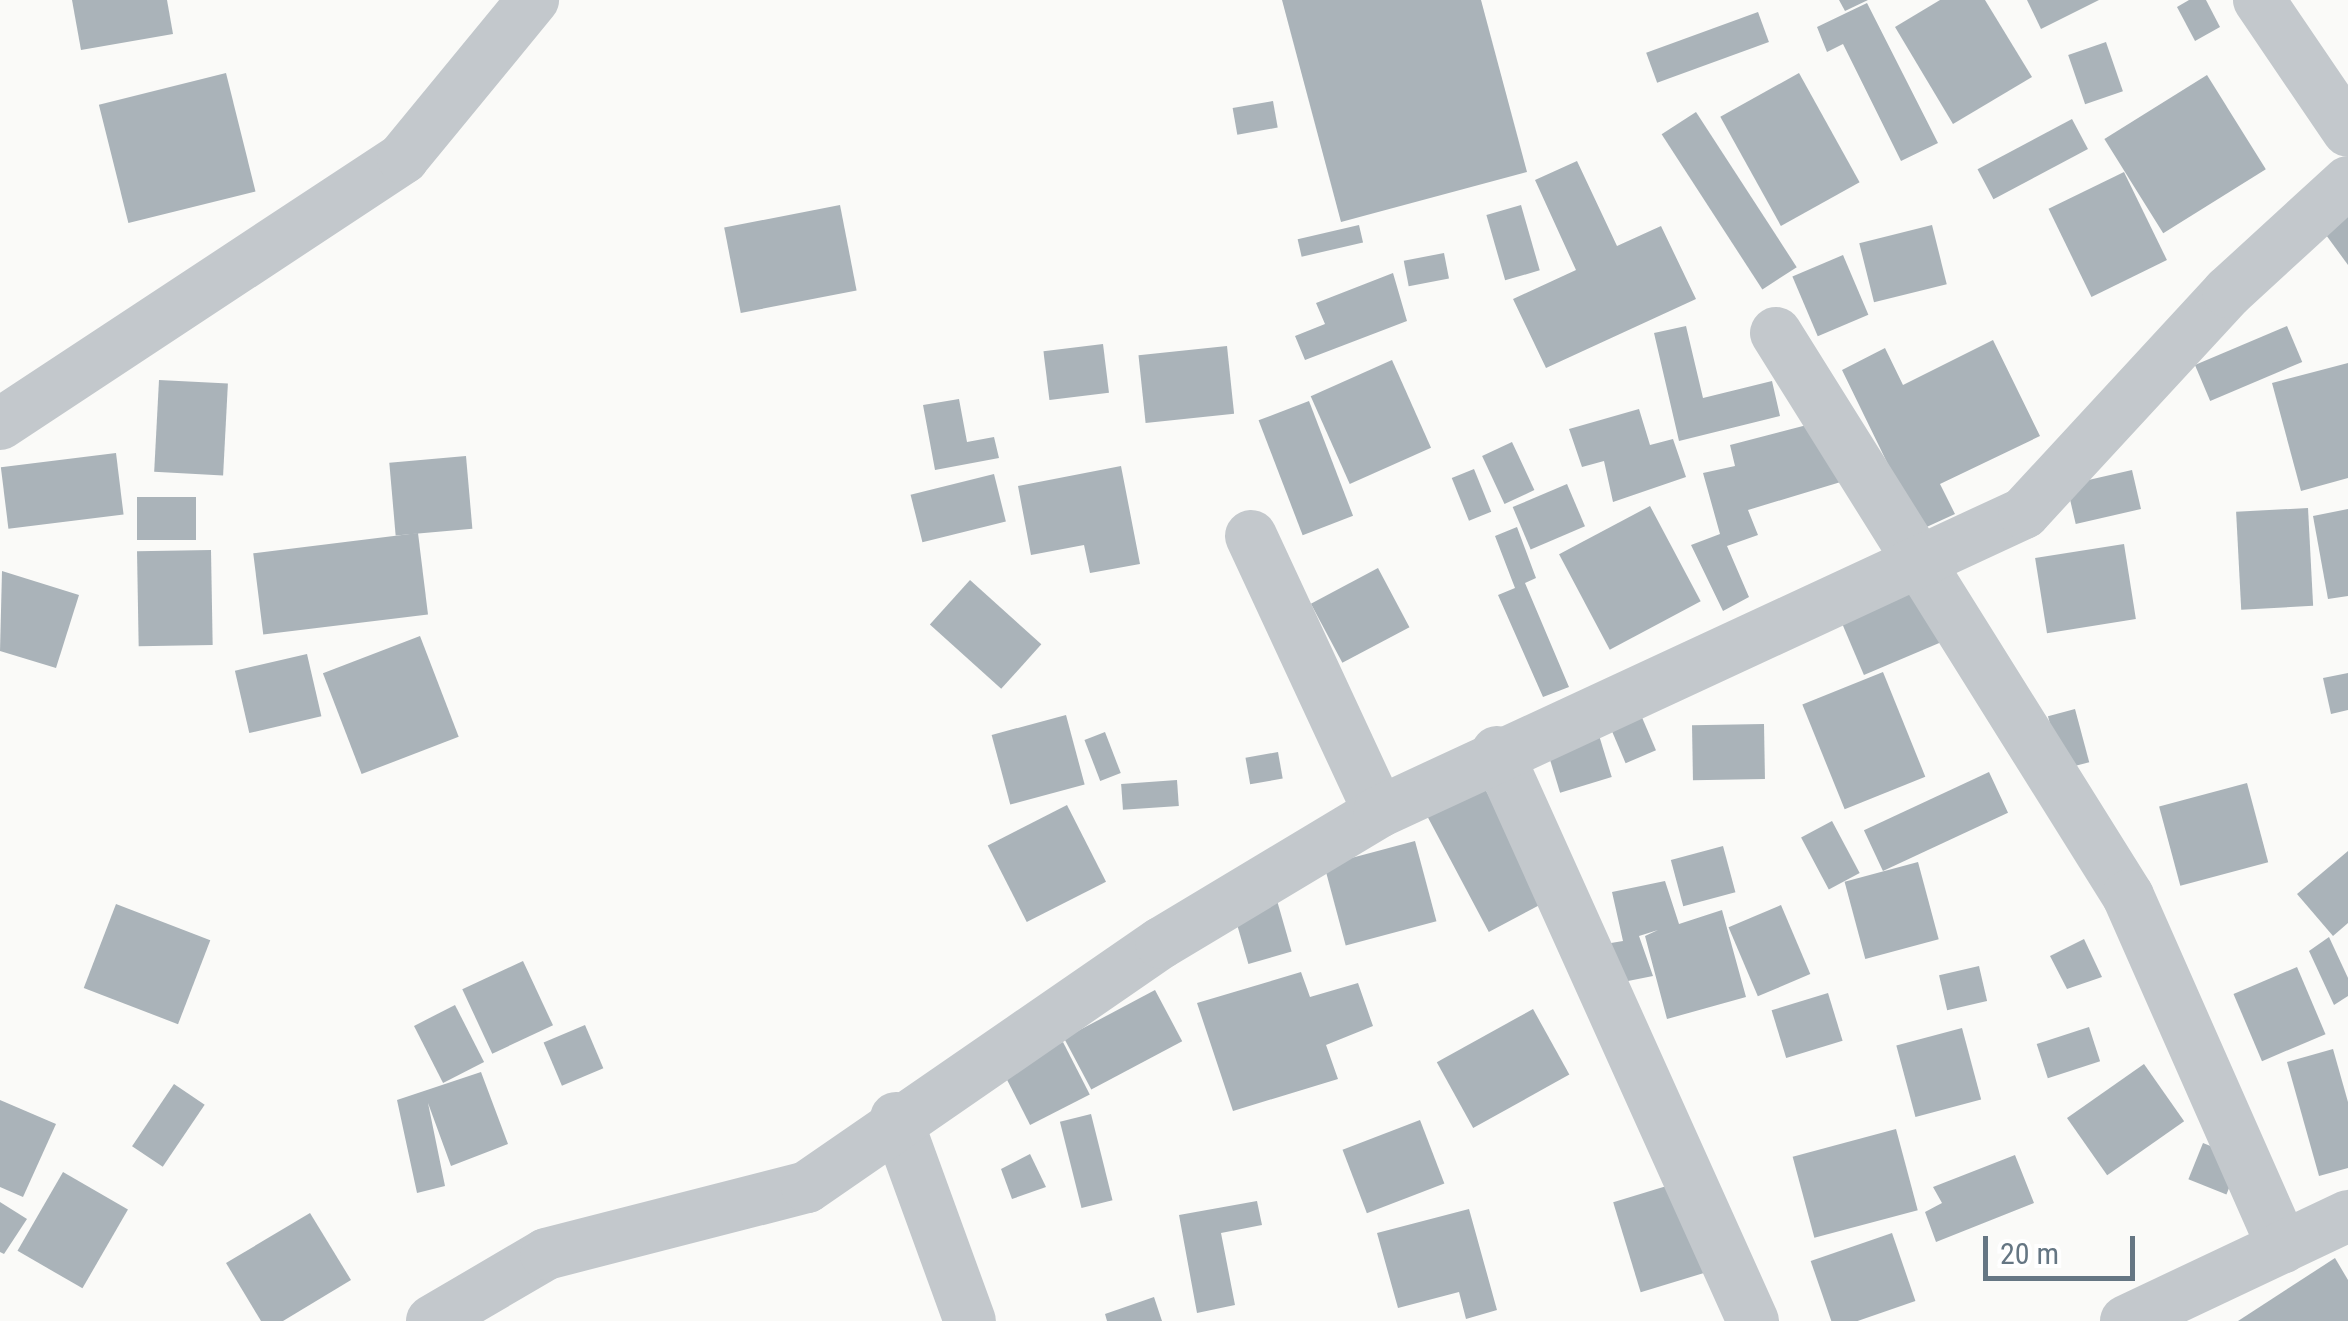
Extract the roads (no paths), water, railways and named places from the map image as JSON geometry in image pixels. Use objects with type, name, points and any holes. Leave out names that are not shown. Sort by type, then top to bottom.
[{"type":"street","points":[[0,424],[402,158],[533,0]]},
{"type":"street","points":[[2259,0],[2348,130]]},
{"type":"street","points":[[432,1321],[546,1254],[808,1187],[896,1118],[1379,812],[1497,752],[2024,513],[2228,292],[2348,182]]},
{"type":"street","points":[[1776,332],[2128,896],[2283,1247]]},
{"type":"street","points":[[1252,536],[1379,812]]},
{"type":"street","points":[[1497,752],[1753,1321]]},
{"type":"street","points":[[896,1118],[970,1321]]},
{"type":"street","points":[[2126,1321],[2348,1216]]}]
